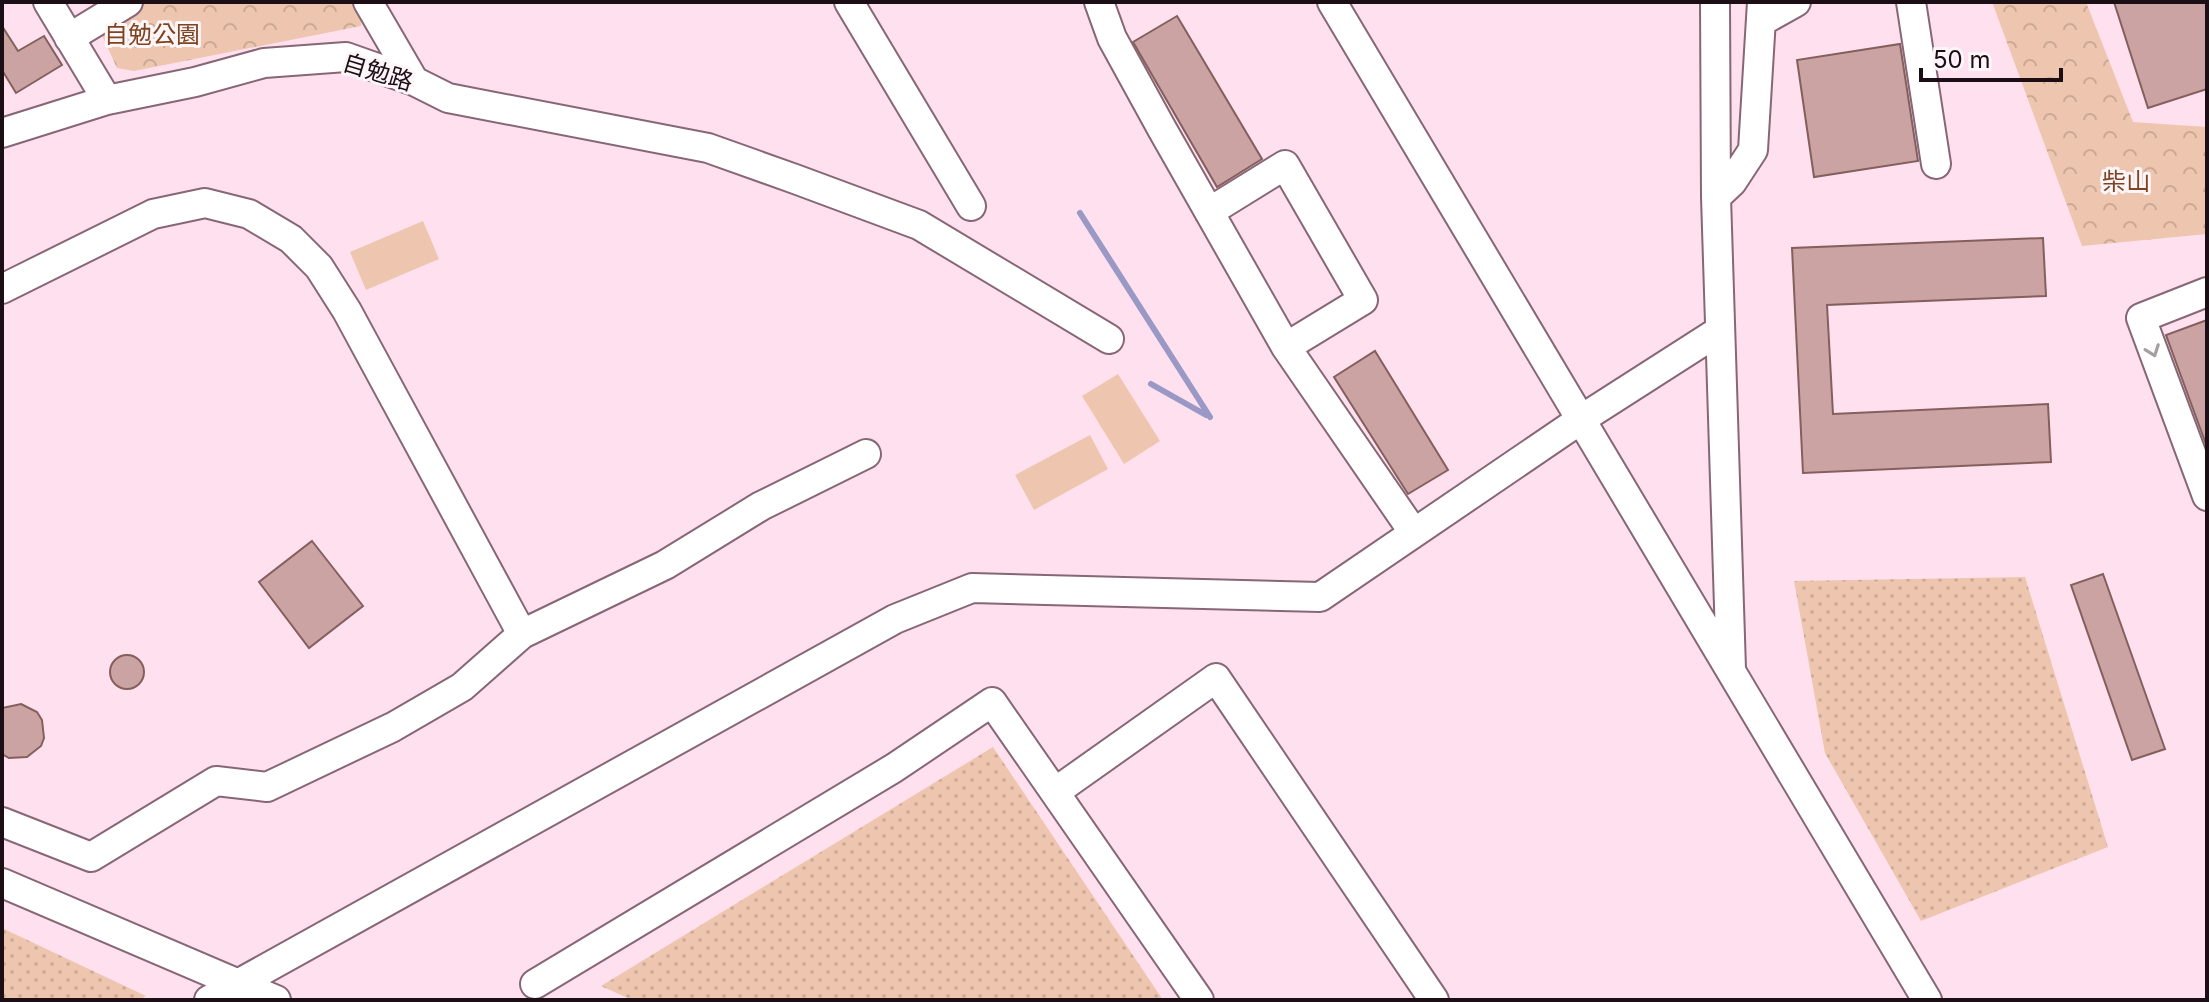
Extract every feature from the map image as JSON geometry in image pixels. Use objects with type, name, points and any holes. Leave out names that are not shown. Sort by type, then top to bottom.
[{"type":"street","points":[[48,2],[107,100]]},
{"type":"street","points":[[69,38],[128,2]]},
{"type":"street","points":[[368,2],[414,81]]},
{"type":"street","points":[[849,2],[971,206]]},
{"type":"street","points":[[1099,2],[1112,38],[1286,347],[1414,533]]},
{"type":"street","points":[[1332,2],[1927,1000]]},
{"type":"street","points":[[1715,2],[1719,331],[1731,672]]},
{"type":"street","points":[[1716,197],[1732,182],[1753,150],[1762,12],[1796,2]]},
{"type":"street","points":[[1911,2],[1936,164]]},
{"type":"street","name":"自勉路","points":[[2,133],[107,100],[195,82],[264,63],[346,57],[414,81],[448,98],[708,148],[919,225],[1109,339]]},
{"type":"street","points":[[1209,212],[1285,165],[1363,300],[1286,347]]},
{"type":"street","points":[[2,289],[153,214],[205,203],[249,214],[291,239],[319,267],[347,311],[522,634]]},
{"type":"street","points":[[2207,292],[2141,318],[2207,496]]},
{"type":"street","points":[[209,1000],[895,619],[972,588],[1320,597],[1580,420],[1719,331]]},
{"type":"street","points":[[2,822],[91,857],[216,781],[267,787],[393,727],[462,687],[522,634],[665,565],[761,506],[866,454]]},
{"type":"street","points":[[1055,792],[1216,678],[1434,1000]]},
{"type":"street","points":[[535,984],[894,768],[992,702],[1199,1000]]},
{"type":"street","points":[[2,883],[276,1000]]},
{"type":"green space","name":"自勉公園","points":[[145,2],[358,2],[363,10],[361,26],[134,71],[117,68],[101,33],[113,21]]},
{"type":"green space","name":"柴山","points":[[1992,2],[2086,2],[2133,122],[2207,127],[2207,234],[2082,246]]},
{"type":"green space","points":[[423,221],[439,259],[366,290],[350,252]]},
{"type":"green space","points":[[1118,374],[1160,441],[1124,464],[1082,396]]},
{"type":"green space","points":[[1090,435],[1108,469],[1034,510],[1015,475]]},
{"type":"green space","points":[[2025,577],[2108,847],[1921,921],[1825,753],[1794,581]]},
{"type":"green space","points":[[993,747],[1163,1000],[632,1000],[601,986]]},
{"type":"green space","points":[[2,928],[146,996],[139,1000],[2,1000]]},
{"type":"building","points":[[2114,2],[2207,2],[2207,89],[2148,108]]},
{"type":"building","points":[[1177,16],[1262,159],[1217,187],[1133,42]]},
{"type":"building","points":[[2,26],[18,51],[44,36],[62,65],[16,93],[2,70]]},
{"type":"building","points":[[1900,44],[1918,161],[1814,177],[1797,60]]},
{"type":"building","points":[[2043,238],[2046,296],[1827,305],[1833,414],[2048,404],[2051,462],[1803,473],[1792,248]]},
{"type":"building","points":[[2207,320],[2207,447],[2166,335]]},
{"type":"building","points":[[1375,351],[1448,470],[1408,494],[1334,377]]},
{"type":"building","points":[[312,541],[363,606],[309,648],[259,582]]},
{"type":"building","points":[[2103,574],[2165,749],[2132,760],[2071,585]]},
{"type":"building","points":[[127,655],[139,660],[144,672],[139,684],[127,689],[115,684],[110,672],[115,660]]},
{"type":"building","points":[[21,704],[37,712],[42,720],[44,738],[41,746],[27,757],[9,758],[2,754],[2,708]]},
{"type":"waterway","points":[[1080,213],[1210,417]]},
{"type":"waterway","points":[[1151,384],[1206,415]]}]
